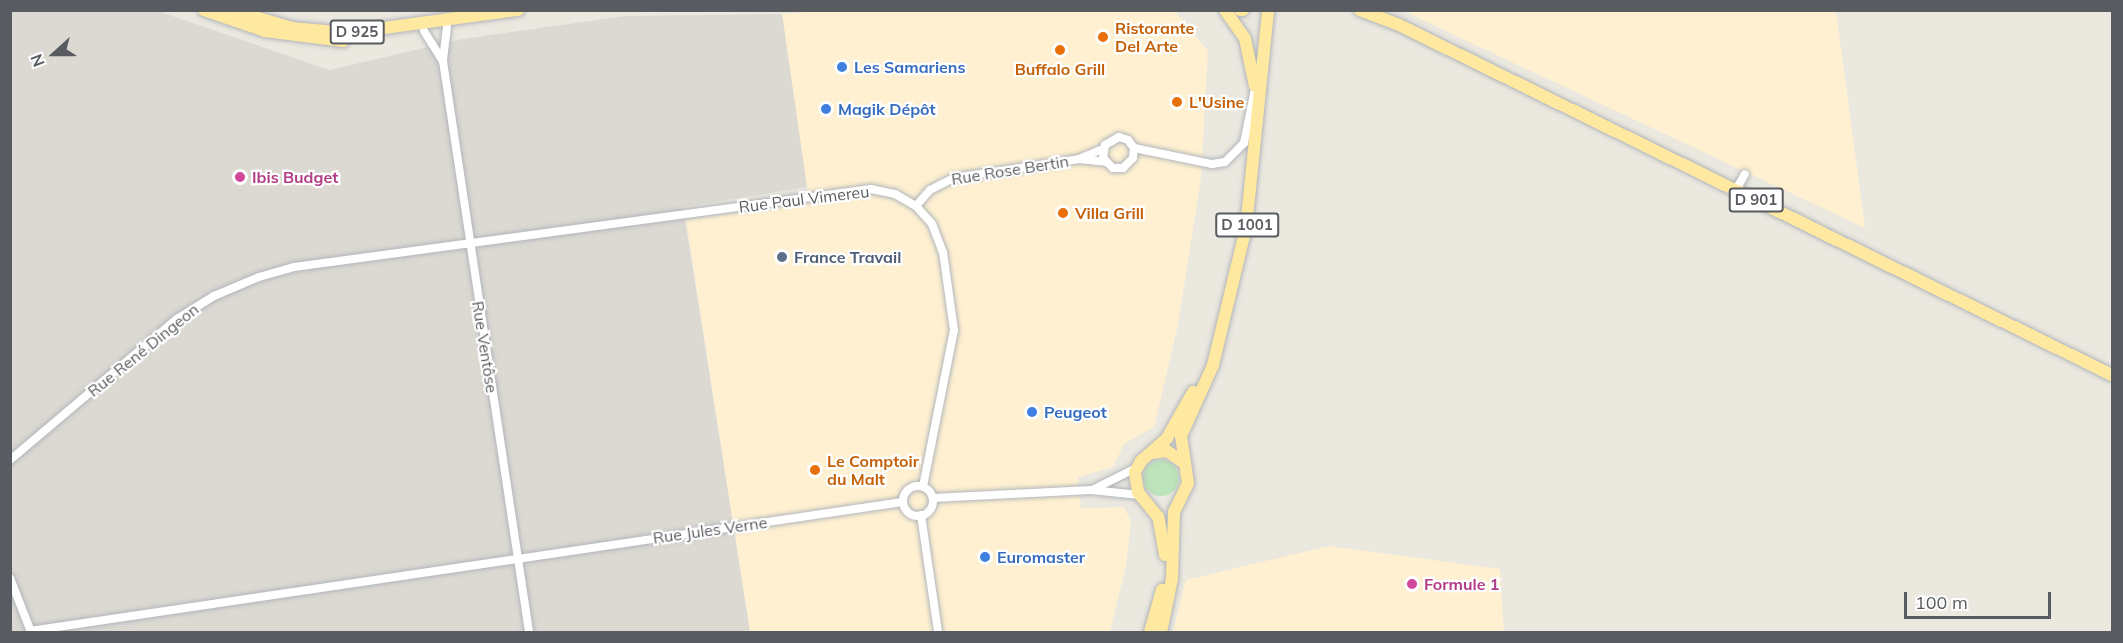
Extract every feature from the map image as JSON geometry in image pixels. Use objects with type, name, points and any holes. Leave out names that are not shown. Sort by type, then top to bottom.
[{"type":"main road","name":"D 925","points":[[204,10],[265,31],[305,39],[353,41],[424,32],[518,10]]},
{"type":"main road","name":"D 925","points":[[231,10],[292,28],[347,33],[471,14],[485,16]]},
{"type":"main road","name":"D 1001","points":[[1225,10],[1245,39],[1257,108]]},
{"type":"main road","name":"D 1001","points":[[1184,463],[1181,436],[1213,365],[1251,197],[1257,108],[1268,10]]},
{"type":"main road","name":"D 901","points":[[1360,10],[1399,25],[2112,375]]},
{"type":"main road","name":"D 901","points":[[1378,10],[1399,25]]},
{"type":"main road","name":"D 1001","points":[[1150,453],[1167,438],[1220,338]]},
{"type":"main road","points":[[1150,633],[1165,564],[1162,531],[1134,480],[1136,468],[1150,453],[1167,451],[1184,463],[1188,483],[1173,512],[1172,579],[1161,633]]},
{"type":"main road","points":[[1144,499],[1166,505],[1181,497]]},
{"type":"street","name":"Rue Ventôse","points":[[447,27],[442,61],[529,633]]},
{"type":"street","name":"Rue Ventôse","points":[[424,32],[442,61]]},
{"type":"street","points":[[1134,148],[1131,163],[1123,168],[1113,168],[1106,162],[1103,149],[1109,140],[1119,137],[1128,140],[1134,148],[1212,164],[1225,162],[1244,143],[1255,89]]},
{"type":"street","name":"Rue Rose Bertin","points":[[916,206],[930,190],[946,180],[1079,159],[1103,149]]},
{"type":"street","name":"Rue Rose Bertin","points":[[1079,159],[1106,162]]},
{"type":"street","points":[[1736,190],[1744,174]]},
{"type":"street","name":"Rue Paul Vimereu","points":[[470,245],[858,189],[882,190],[916,206],[938,237],[954,330],[923,486]]},
{"type":"street","name":"Rue René Dingeon","points":[[10,460],[177,319],[214,296],[294,267],[470,245]]},
{"type":"street","points":[[1091,490],[1136,468]]},
{"type":"street","points":[[923,486],[933,498],[930,509],[921,515],[911,514],[903,502],[910,488],[923,486]]},
{"type":"street","points":[[933,498],[1091,490],[1144,499]]},
{"type":"street","name":"Rue Jules Verne","points":[[517,556],[903,502]]},
{"type":"street","points":[[921,515],[938,633]]},
{"type":"street","points":[[10,578],[31,632],[517,556]]},
{"type":"shaded area","points":[[833,10],[1175,11],[1208,51],[1201,178],[1178,325],[1154,427],[1124,444],[1113,467],[1078,477],[1081,508],[1124,507],[1131,522],[1126,566],[1110,632],[750,632],[686,220],[809,202],[782,14]]},
{"type":"shaded area","points":[[10,11],[158,11],[329,70],[463,39],[625,16],[782,14],[807,187],[683,207],[750,632],[11,632]]},
{"type":"shaded area","points":[[1406,11],[1836,11],[1865,228],[1414,16]]},
{"type":"shaded area","points":[[1329,546],[1500,569],[1504,632],[1173,632],[1186,580]]},
{"type":"green space","points":[[1161,460],[1174,465],[1179,478],[1174,491],[1161,496],[1148,491],[1143,478],[1148,465]]},
{"type":"place","name":"Ristorante Del Arte","points":[[1103,37]]},
{"type":"place","name":"Buffalo Grill","points":[[1060,50]]},
{"type":"place","name":"Les Samariens","points":[[842,67]]},
{"type":"place","name":"L'Usine","points":[[1177,102]]},
{"type":"place","name":"Magik Dépôt","points":[[826,109]]},
{"type":"place","name":"Ibis Budget","points":[[240,177]]},
{"type":"place","name":"Villa Grill","points":[[1063,213]]},
{"type":"place","name":"France Travail","points":[[782,257]]},
{"type":"place","name":"Peugeot","points":[[1032,412]]},
{"type":"place","name":"Le Comptoir du Malt","points":[[815,470]]},
{"type":"place","name":"Euromaster","points":[[985,557]]},
{"type":"place","name":"Formule 1","points":[[1412,584]]}]
